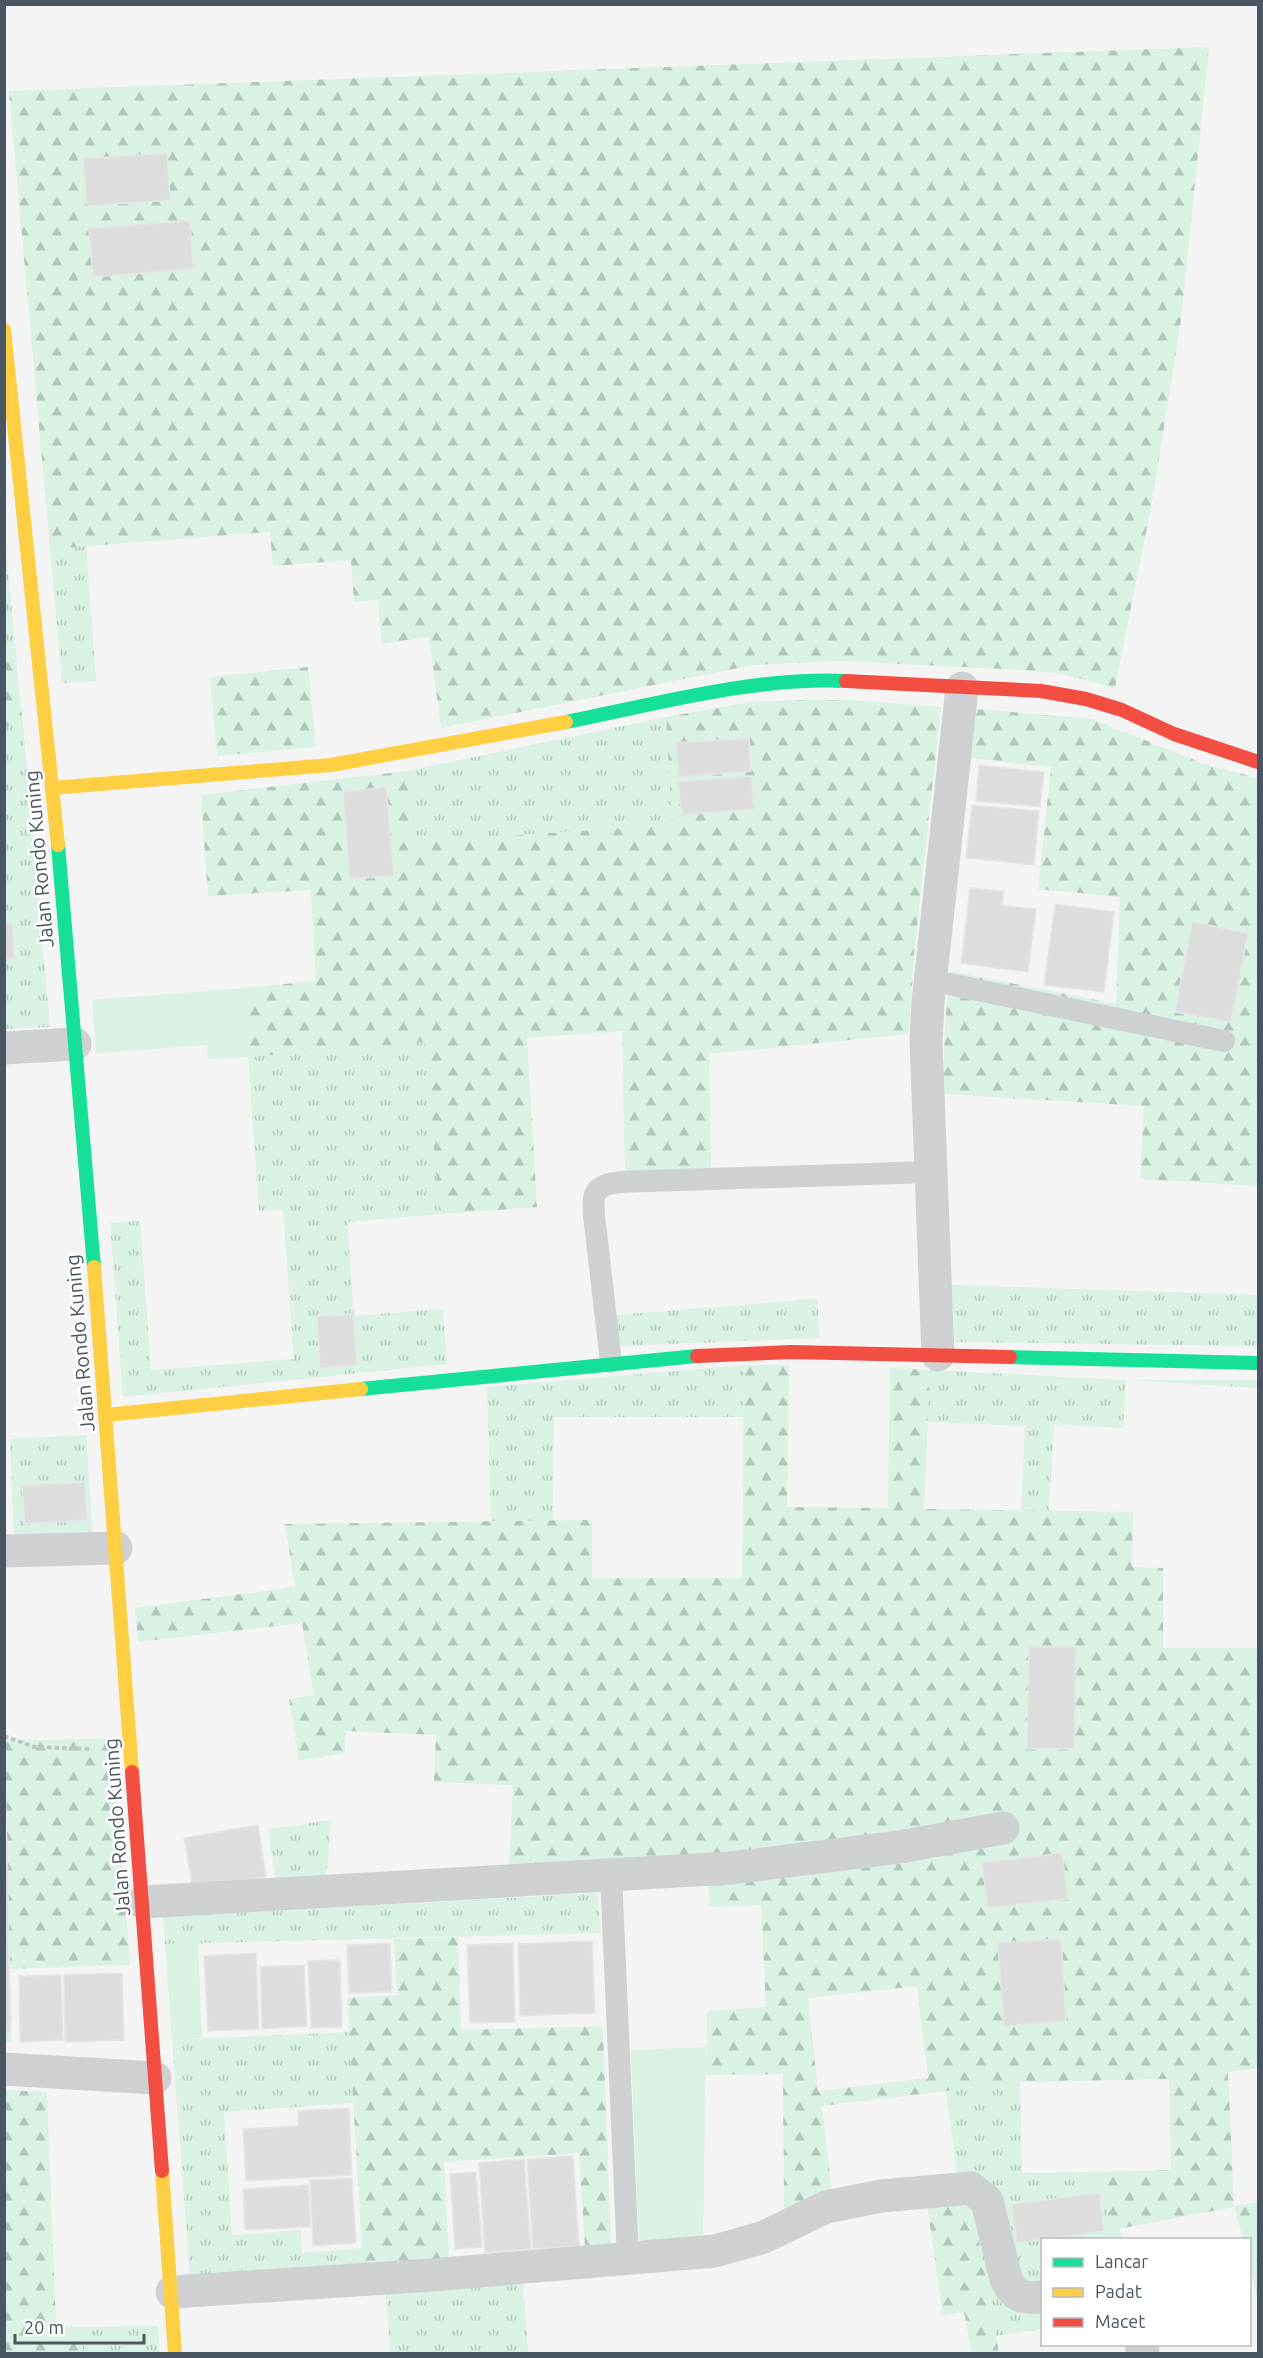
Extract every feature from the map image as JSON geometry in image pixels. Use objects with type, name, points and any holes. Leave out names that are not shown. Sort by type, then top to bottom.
[{"type":"street","name":"Jalan Rondo Kuning","points":[[4,330],[52,788],[75,1044],[106,1415],[175,2354]]},
{"type":"street","points":[[52,788],[331,765],[784,682],[818,680],[1041,692],[1086,699],[1122,710],[1174,734],[1258,762]]},
{"type":"street","points":[[938,1355],[926,1061],[930,980],[962,688]]},
{"type":"street","points":[[4,1048],[75,1044]]},
{"type":"street","points":[[106,1415],[611,1362],[791,1352],[1258,1364]]},
{"type":"street","points":[[4,1551],[116,1548]]},
{"type":"street","points":[[142,1902],[730,1868],[900,1847],[1002,1828]]},
{"type":"street","points":[[4,2069],[155,2078]]},
{"type":"street","points":[[172,2292],[432,2275],[715,2251],[764,2236],[826,2207],[881,2196],[971,2188],[987,2201],[1011,2291],[1018,2296],[1041,2297]]},
{"type":"lane","points":[[930,980],[1224,1041]]},
{"type":"lane","points":[[611,1362],[594,1215],[594,1199],[597,1191],[605,1186],[650,1181],[930,1172]]},
{"type":"lane","points":[[611,1875],[628,2258]]},
{"type":"path","points":[[4,1736],[33,1747],[131,1749]]},
{"type":"green space","points":[[1209,47],[1181,320],[1152,502],[1115,688],[1063,674],[1025,670],[840,661],[753,665],[441,728],[429,637],[382,644],[378,600],[354,602],[351,560],[273,566],[270,532],[50,549],[9,91]]},
{"type":"green space","points":[[86,546],[96,681],[62,683],[50,549]]},
{"type":"green space","points":[[4,548],[6,548],[16,656],[5,656]]},
{"type":"green space","points":[[5,656],[16,656],[23,725],[5,726]]},
{"type":"green space","points":[[308,667],[316,747],[217,756],[210,677]]},
{"type":"green space","points":[[848,700],[941,707],[914,953],[909,1034],[709,1054],[711,1170],[625,1171],[622,1031],[527,1038],[537,1207],[440,1214],[424,1042],[248,1057],[244,988],[316,981],[311,890],[208,896],[201,795],[407,771],[412,842],[672,825],[666,717],[751,702]]},
{"type":"green space","points":[[976,709],[1092,719],[1207,765],[1258,778],[1257,1186],[1140,1179],[1144,1106],[943,1094],[945,1026],[950,971],[1116,1004],[1120,897],[1038,889],[1051,767],[971,758]]},
{"type":"green space","points":[[666,717],[673,825],[412,842],[407,771]]},
{"type":"green space","points":[[23,725],[50,1027],[5,1029],[5,726]]},
{"type":"green space","points":[[244,988],[248,1057],[208,1059],[207,1045],[96,1053],[92,1000]]},
{"type":"green space","points":[[425,1042],[440,1214],[347,1222],[354,1316],[443,1309],[447,1364],[123,1397],[110,1223],[140,1221],[151,1370],[294,1359],[283,1209],[259,1211],[248,1057]]},
{"type":"green space","points":[[952,1285],[1258,1295],[1258,1346],[955,1342]]},
{"type":"green space","points":[[817,1299],[820,1338],[618,1346],[616,1315]]},
{"type":"green space","points":[[744,1365],[743,1417],[554,1417],[553,1521],[491,1522],[487,1387]]},
{"type":"green space","points":[[744,1365],[789,1365],[787,1507],[888,1508],[890,1368],[930,1370],[924,1509],[1133,1512],[1132,1567],[1163,1568],[1163,1648],[1258,1648],[1258,2068],[1228,2072],[1234,2206],[1258,2202],[1258,2301],[1251,2270],[1251,2238],[1243,2238],[1234,2207],[1118,2229],[1090,2172],[1171,2170],[1169,2079],[1020,2082],[822,2106],[832,2192],[784,2213],[783,2074],[706,2075],[707,2011],[766,2007],[761,1905],[709,1907],[708,1885],[509,1869],[513,1785],[434,1782],[436,1735],[346,1731],[345,1753],[299,1761],[289,1699],[314,1695],[302,1623],[138,1642],[135,1608],[295,1587],[285,1524],[592,1520],[592,1578],[742,1578]],"holes":[[[917,1986],[928,2078],[818,2091],[808,1998]]]},
{"type":"green space","points":[[930,1370],[1126,1380],[1123,1428],[1054,1424],[1049,1511],[1021,1511],[1025,1426],[927,1422]]},
{"type":"green space","points":[[1126,1380],[1258,1380],[1258,1388]]},
{"type":"green space","points":[[86,1435],[93,1534],[14,1535],[10,1439]]},
{"type":"green space","points":[[113,1738],[130,1965],[10,1969],[5,1741]]},
{"type":"green space","points":[[4,1783],[12,2043],[5,2043]]},
{"type":"green space","points":[[331,1820],[326,1881],[276,1884],[268,1829]]},
{"type":"green space","points":[[598,1893],[600,1933],[165,1944],[163,1917]]},
{"type":"green space","points":[[458,1937],[461,2030],[603,2026],[611,2246],[585,2248],[579,2153],[444,2162],[449,2258],[363,2264],[347,1998],[397,1995],[394,1939]]},
{"type":"green space","points":[[198,1943],[202,2038],[172,2040],[165,1944]]},
{"type":"green space","points":[[349,2032],[353,2103],[224,2112],[232,2235],[301,2230],[302,2253],[362,2248],[363,2264],[190,2276],[172,2040]]},
{"type":"green space","points":[[706,2047],[703,2238],[639,2243],[631,2050]]},
{"type":"green space","points":[[1020,2082],[1022,2173],[1090,2172],[1123,2238],[1041,2238],[1041,2329],[996,2336],[976,2225],[961,2204],[946,2091]]},
{"type":"green space","points":[[5,2090],[47,2092],[56,2326],[83,2327],[83,2353],[5,2353]]},
{"type":"green space","points":[[961,2204],[968,2209],[976,2225],[999,2353],[972,2353],[964,2312],[943,2315],[927,2205]]},
{"type":"green space","points":[[523,2281],[528,2353],[390,2353],[386,2293]]},
{"type":"green space","points":[[158,2326],[160,2353],[83,2353],[83,2327]]},
{"type":"building","points":[[167,153],[170,200],[87,206],[83,159]]},
{"type":"building","points":[[190,221],[193,269],[93,277],[89,228]]},
{"type":"building","points":[[749,738],[751,771],[679,777],[676,743]]},
{"type":"building","points":[[979,765],[1044,772],[1040,807],[976,801]]},
{"type":"building","points":[[751,776],[754,809],[682,815],[678,782]]},
{"type":"building","points":[[386,787],[394,876],[350,879],[343,792]]},
{"type":"building","points":[[972,805],[1039,811],[1034,865],[966,858]]},
{"type":"building","points":[[970,888],[1004,891],[1002,905],[1036,909],[1028,972],[961,963]]},
{"type":"building","points":[[1055,904],[1114,912],[1104,992],[1044,985]]},
{"type":"building","points":[[1192,922],[1248,933],[1231,1022],[1175,1012]]},
{"type":"building","points":[[12,923],[15,959],[4,960],[4,924]]},
{"type":"building","points":[[353,1314],[357,1365],[320,1368],[317,1317]]},
{"type":"building","points":[[85,1482],[87,1520],[25,1524],[22,1486]]},
{"type":"building","points":[[1029,1647],[1076,1647],[1074,1749],[1027,1749]]},
{"type":"building","points":[[258,1825],[266,1877],[193,1890],[184,1838]]},
{"type":"building","points":[[4,1840],[7,1840],[10,2032],[4,2032]]},
{"type":"building","points":[[1062,1853],[1068,1899],[988,1908],[982,1863]]},
{"type":"building","points":[[1061,1939],[1066,2021],[1004,2026],[998,1943]]},
{"type":"building","points":[[592,1941],[595,2013],[520,2016],[518,1944]]},
{"type":"building","points":[[390,1943],[392,1992],[349,1993],[347,1945]]},
{"type":"building","points":[[513,1943],[515,2022],[470,2023],[467,1945]]},
{"type":"building","points":[[256,1953],[259,2029],[208,2031],[204,1956]]},
{"type":"building","points":[[340,1960],[342,2027],[311,2028],[308,1961]]},
{"type":"building","points":[[304,1965],[307,2026],[262,2029],[260,1967]]},
{"type":"building","points":[[122,1973],[124,2040],[65,2042],[64,1975]]},
{"type":"building","points":[[61,1975],[63,2040],[20,2042],[19,1976]]},
{"type":"building","points":[[349,2108],[352,2175],[246,2181],[243,2129],[298,2126],[298,2111]]},
{"type":"building","points":[[573,2156],[579,2246],[533,2249],[527,2159]]},
{"type":"building","points":[[524,2159],[531,2249],[485,2253],[479,2163]]},
{"type":"building","points":[[476,2172],[482,2247],[455,2249],[450,2174]]},
{"type":"building","points":[[352,2178],[356,2243],[313,2246],[310,2180]]},
{"type":"building","points":[[308,2185],[311,2227],[245,2230],[243,2189]]},
{"type":"building","points":[[1099,2193],[1104,2231],[1017,2243],[1012,2204]]},
{"type":"traffic: fast","points":[[566,722],[740,687],[811,681],[846,681]]},
{"type":"traffic: fast","points":[[58,845],[94,1267]]},
{"type":"traffic: fast","points":[[361,1389],[697,1356]]},
{"type":"traffic: fast","points":[[1010,1357],[1258,1363]]},
{"type":"traffic: slow","points":[[4,330],[58,845]]},
{"type":"traffic: slow","points":[[52,788],[331,765],[566,722]]},
{"type":"traffic: slow","points":[[94,1267],[132,1772]]},
{"type":"traffic: slow","points":[[106,1415],[361,1389]]},
{"type":"traffic: slow","points":[[162,2171],[175,2354]]},
{"type":"traffic: jam","points":[[846,681],[1041,691],[1086,699],[1122,710],[1174,734],[1258,762]]},
{"type":"traffic: jam","points":[[697,1356],[791,1352],[1010,1357]]},
{"type":"traffic: jam","points":[[132,1772],[162,2171]]}]
